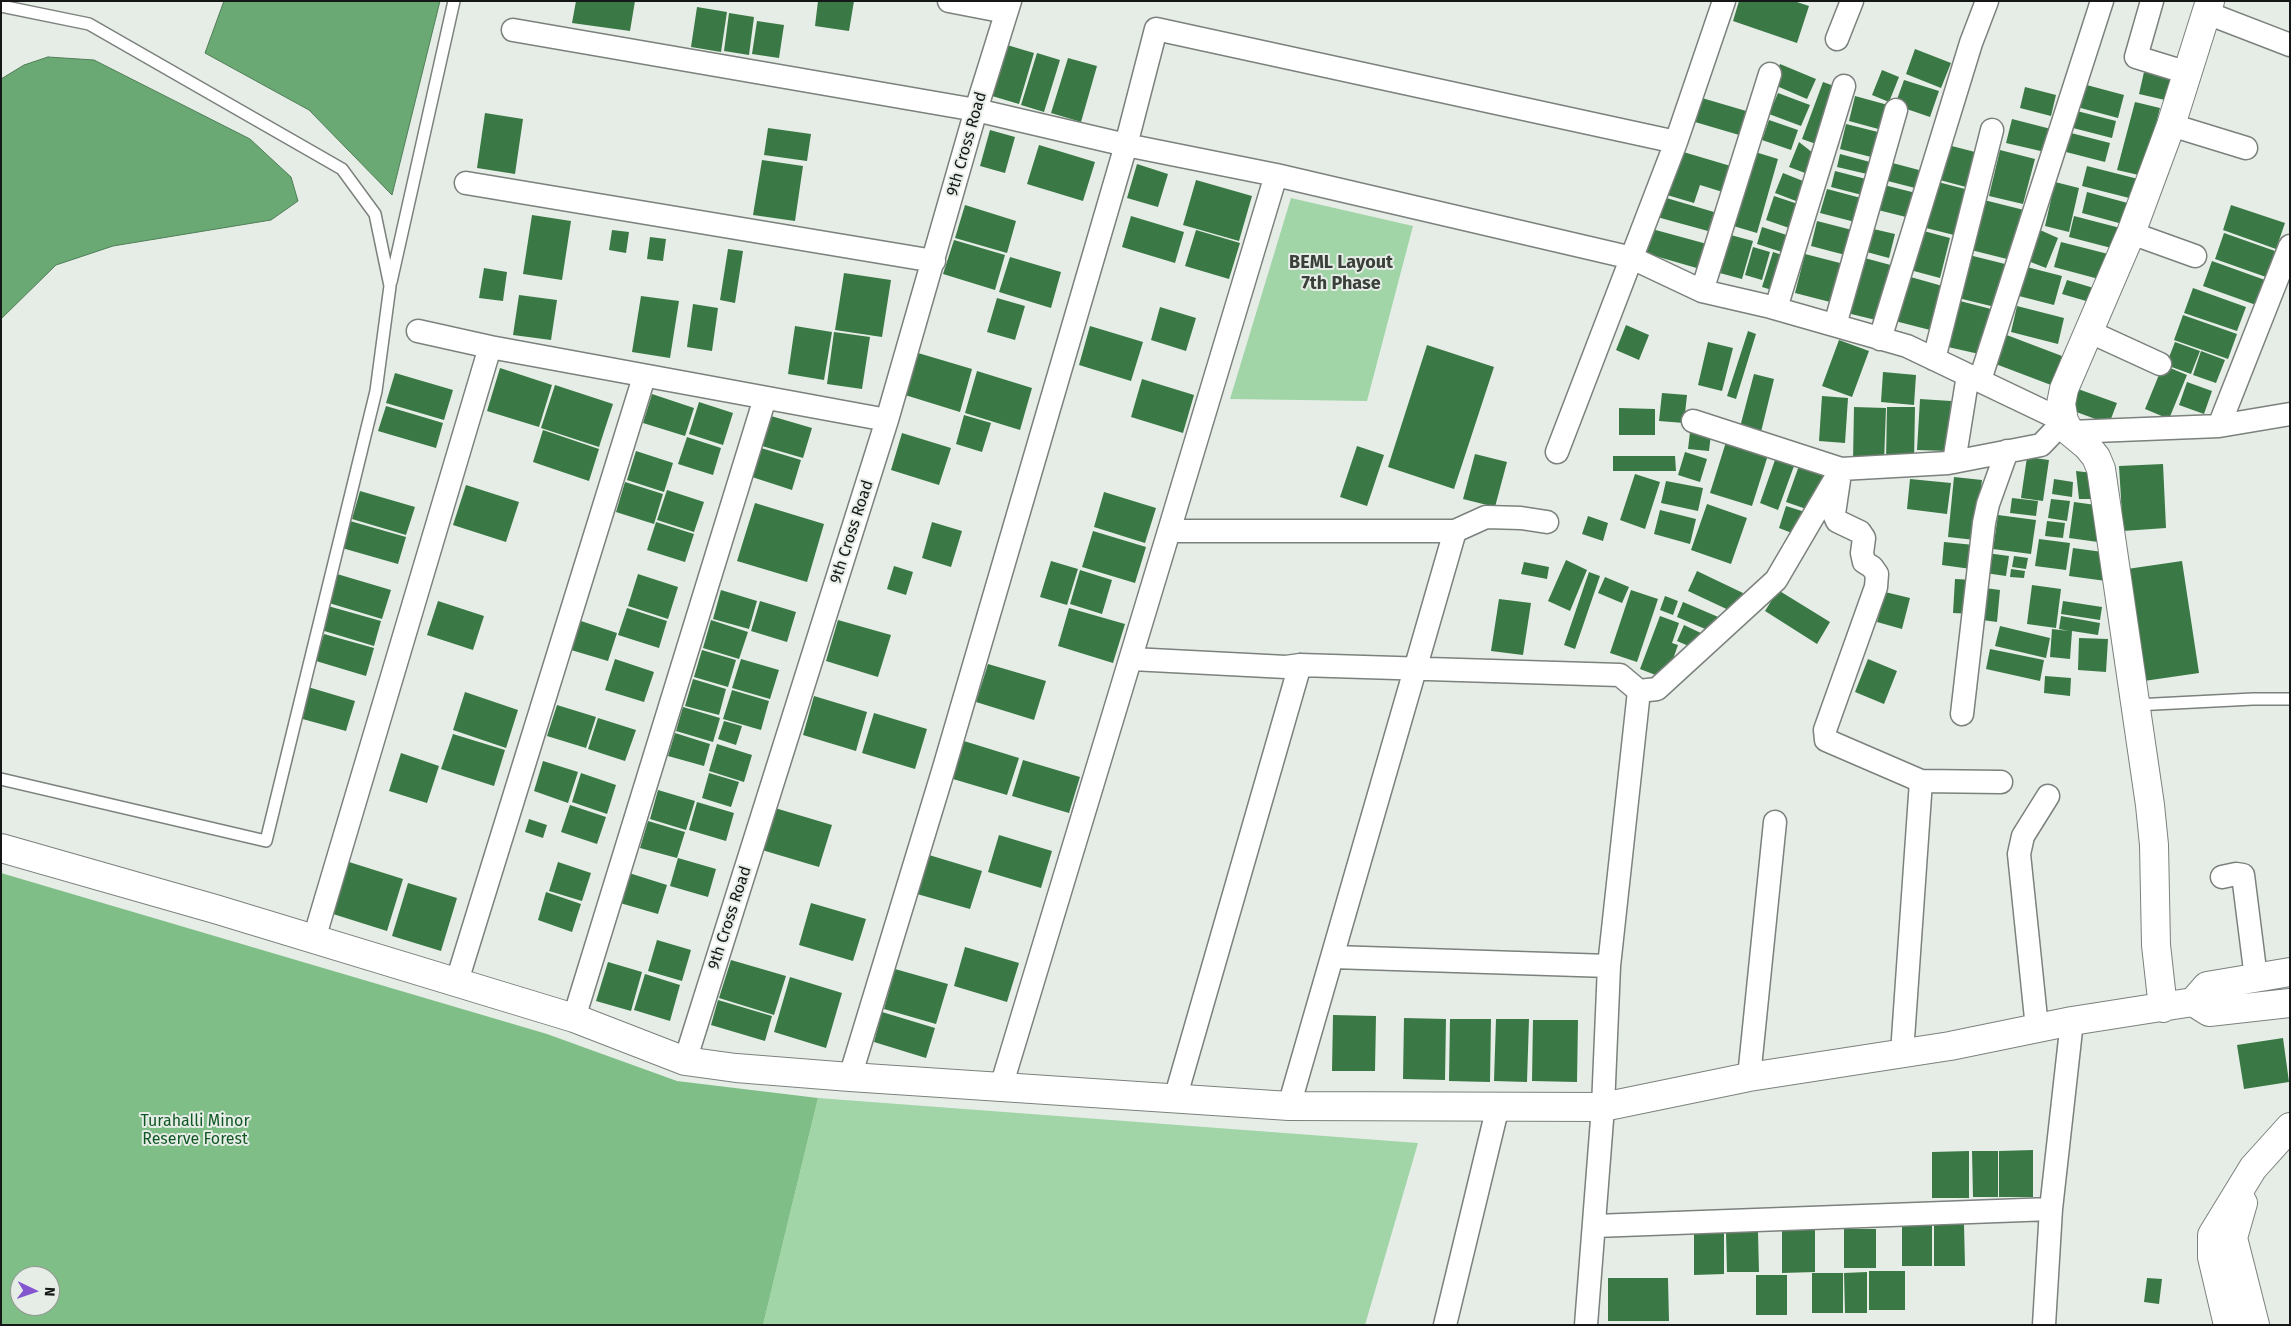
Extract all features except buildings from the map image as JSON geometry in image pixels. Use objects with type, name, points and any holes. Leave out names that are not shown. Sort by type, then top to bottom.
[{"type":"street","points":[[949,1],[1008,6]]},
{"type":"street","points":[[1557,452],[1676,142],[1724,1]]},
{"type":"street","points":[[1837,38],[1852,1]]},
{"type":"street","points":[[1880,339],[1971,43],[1987,1]]},
{"type":"street","points":[[1954,462],[1974,377],[2102,1]]},
{"type":"street","points":[[2152,1],[2136,57],[2188,73]]},
{"type":"street","name":"9th Cross Road","points":[[685,1061],[887,420],[976,110],[1008,6]]},
{"type":"street","points":[[2067,427],[2061,404],[2064,389],[2131,233],[2171,125],[2209,7],[2290,45]]},
{"type":"street","points":[[850,1077],[946,759],[1126,145],[1156,29],[1676,142]]},
{"type":"street","points":[[513,30],[976,110],[1126,145],[1276,175],[1632,258],[1702,291],[1776,308],[1907,346],[1974,377],[2067,427],[2087,446],[2096,457],[2101,468],[2154,845],[2156,945],[2163,1008]]},
{"type":"street","points":[[1702,291],[1770,74]]},
{"type":"street","points":[[1776,308],[1844,86]]},
{"type":"street","points":[[1835,326],[1896,110]]},
{"type":"street","points":[[2171,125],[2246,148]]},
{"type":"street","points":[[1934,359],[1992,130]]},
{"type":"street","points":[[1001,1087],[1132,659],[1276,175]]},
{"type":"street","points":[[466,183],[934,261]]},
{"type":"street","points":[[2131,233],[2195,256]]},
{"type":"street","points":[[2219,426],[2290,246]]},
{"type":"street","points":[[418,331],[644,377],[887,420]]},
{"type":"street","points":[[2088,331],[2160,364]]},
{"type":"street","points":[[314,939],[490,347]]},
{"type":"street","points":[[456,981],[644,377]]},
{"type":"street","points":[[574,1018],[765,398]]},
{"type":"street","points":[[1693,421],[1841,469],[1954,462],[2041,445],[2067,427],[2219,426],[2290,414]]},
{"type":"street","points":[[1962,714],[1984,523],[1988,504],[2007,451]]},
{"type":"street","points":[[1132,659],[1286,668],[1300,665],[1620,676],[1639,691],[1657,689],[1776,580],[1841,469]]},
{"type":"street","points":[[1841,469],[1834,514],[1836,521],[1860,532],[1864,538],[1862,553],[1864,562],[1872,567],[1877,574],[1876,587],[1825,730],[1826,740],[1921,781],[2001,782]]},
{"type":"street","points":[[1169,531],[1455,531],[1486,516],[1522,518],[1547,522]]},
{"type":"street","points":[[1290,1106],[1455,531]]},
{"type":"street","points":[[1175,1099],[1300,665]]},
{"type":"street","points":[[1586,1325],[1603,1107],[1609,966],[1639,691]]},
{"type":"street","points":[[1902,1053],[1921,781]]},
{"type":"street","points":[[2037,1028],[2019,854],[2023,836],[2048,796]]},
{"type":"street","points":[[1749,1077],[1775,822]]},
{"type":"street","points":[[1,848],[456,981],[574,1018],[685,1061],[736,1068],[850,1077],[1290,1106],[1603,1107],[1749,1077],[1902,1053],[2072,1021],[2193,1002],[2207,986],[2256,978],[2288,981]]},
{"type":"street","points":[[2222,877],[2243,874],[2256,978]]},
{"type":"street","points":[[1333,957],[1609,966]]},
{"type":"street","points":[[2193,1002],[2209,1012],[2290,1003]]},
{"type":"street","points":[[2044,1325],[2051,1209],[2072,1021]]},
{"type":"street","points":[[1445,1325],[1498,1106]]},
{"type":"street","points":[[2228,1325],[2212,1257],[2212,1235],[2253,1168],[2290,1127]]},
{"type":"street","points":[[2253,1168],[2233,1238],[2255,1325]]},
{"type":"street","points":[[1595,1226],[2051,1209]]},
{"type":"lane","points":[[1,779],[266,841],[376,391],[390,286],[454,1]]},
{"type":"lane","points":[[1,6],[89,24],[342,169],[375,214],[390,286]]},
{"type":"lane","points":[[2135,705],[2290,699]]},
{"type":"shaded area","points":[[224,1],[440,1],[392,195],[309,110],[205,53]]},
{"type":"shaded area","points":[[48,57],[94,60],[250,139],[291,177],[298,201],[271,220],[113,246],[56,265],[1,319],[1,79],[24,65]]},
{"type":"shaded area","points":[[1291,198],[1413,226],[1367,401],[1230,399]]},
{"type":"shaded area","points":[[818,1098],[1418,1143],[1365,1325],[763,1325]]},
{"type":"green space","name":"Turahalli Minor Reserve Forest","points":[[1,873],[547,1034],[677,1081],[818,1098],[763,1325],[1,1325]]},
{"type":"district","name":"BEML Layout 7th Phase","points":[[1341,273]]}]
